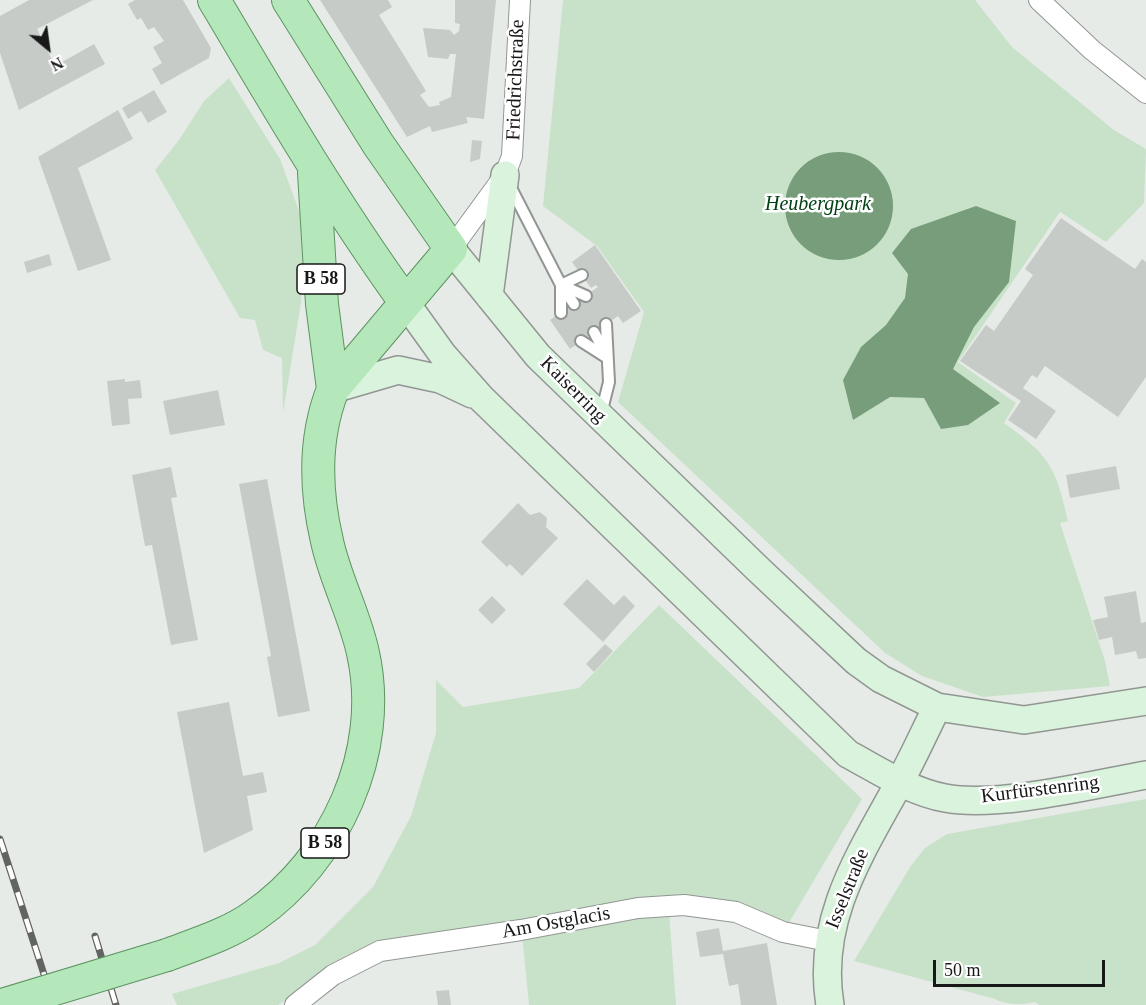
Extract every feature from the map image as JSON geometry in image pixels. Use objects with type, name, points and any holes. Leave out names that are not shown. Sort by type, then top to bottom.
[{"type":"main road","name":"B 58","points":[[214,0],[314,169],[358,237],[405,302]]},
{"type":"main road","name":"Kaiserring","points":[[288,0],[378,144],[451,249],[538,356],[856,661],[881,679],[938,706]]},
{"type":"main road","name":"B 58","points":[[314,169],[322,304],[333,389]]},
{"type":"main road","points":[[489,296],[505,176]]},
{"type":"main road","name":"B 58","points":[[2,1005],[167,955],[214,937],[253,917],[288,889],[332,834],[357,776],[363,748],[367,705],[363,654],[327,541],[318,485],[321,426],[333,389],[451,249]]},
{"type":"main road","points":[[405,302],[443,355],[481,398],[848,754],[900,782]]},
{"type":"main road","points":[[333,389],[398,370],[440,379],[481,398]]},
{"type":"main road","points":[[938,706],[1024,720],[1146,701]]},
{"type":"main road","name":"Isselstraße","points":[[830,1005],[827,987],[828,941],[841,896],[854,866],[938,706]]},
{"type":"main road","name":"Kurfürstenring","points":[[900,782],[944,798],[997,801],[1146,775]]},
{"type":"street","name":"Friedrichstraße","points":[[451,249],[505,176],[512,156],[515,134],[520,0]]},
{"type":"street","points":[[1039,0],[1092,50],[1146,93]]},
{"type":"street","name":"Am Ostglacis","points":[[296,1005],[333,975],[380,951],[521,930],[638,908],[684,905],[736,912],[783,932],[828,941]]},
{"type":"lane","points":[[505,176],[561,285],[574,304]]},
{"type":"lane","points":[[561,285],[582,275]]},
{"type":"lane","points":[[561,285],[586,296]]},
{"type":"lane","points":[[561,285],[561,313]]},
{"type":"lane","points":[[600,417],[609,382],[606,324]]},
{"type":"lane","points":[[594,332],[606,357]]},
{"type":"lane","points":[[581,341],[606,357]]},
{"type":"green space","name":"Heubergpark","points":[[563,0],[975,0],[1012,47],[1114,130],[1146,149],[1144,203],[1106,242],[1060,212],[958,362],[1016,403],[1004,423],[1041,454],[1055,475],[1068,521],[1060,523],[1105,661],[1110,686],[983,697],[922,676],[885,653],[618,402],[644,312],[597,246],[543,206]]},
{"type":"green space","points":[[229,78],[280,159],[302,219],[304,255],[301,303],[283,413],[282,358],[263,350],[255,320],[240,318],[155,170],[179,140],[204,101]]},
{"type":"green space","points":[[659,605],[862,799],[787,926],[742,907],[716,901],[668,898],[676,1005],[529,1005],[521,923],[378,943],[278,1005],[177,1005],[172,994],[279,963],[315,945],[373,887],[411,816],[436,733],[436,680],[463,707],[579,688]]},
{"type":"green space","points":[[1146,799],[1146,1005],[1009,1003],[854,961],[910,867],[925,848],[947,834]]},
{"type":"shaded area","points":[[839,152],[860,156],[877,168],[889,185],[893,206],[889,227],[877,244],[860,256],[839,260],[818,256],[801,244],[789,227],[785,206],[789,185],[801,168],[818,156]]},
{"type":"shaded area","points":[[976,206],[1016,221],[1009,282],[974,327],[953,369],[1000,403],[968,425],[941,429],[924,398],[890,397],[853,420],[843,380],[861,347],[886,325],[905,298],[908,274],[892,253],[911,229]]},
{"type":"building","points":[[29,0],[93,0],[37,29],[55,66],[94,44],[105,64],[19,110],[0,53],[0,16]]},
{"type":"building","points":[[135,0],[183,0],[211,48],[209,58],[161,85],[152,69],[162,63],[153,47],[164,41],[154,27],[148,30],[141,18],[137,20],[128,4]]},
{"type":"building","points":[[320,0],[388,0],[392,7],[379,15],[426,91],[420,95],[429,107],[440,105],[439,102],[451,97],[456,54],[450,54],[448,59],[428,57],[423,28],[450,30],[454,35],[459,31],[460,24],[455,23],[455,0],[496,0],[484,119],[466,117],[468,123],[432,132],[430,126],[407,137]]},
{"type":"building","points":[[154,90],[167,112],[148,123],[141,111],[128,119],[122,108]]},
{"type":"building","points":[[118,110],[133,139],[78,168],[111,260],[78,271],[38,157]]},
{"type":"building","points":[[472,140],[482,141],[480,159],[470,162]]},
{"type":"building","points":[[1061,218],[1135,269],[1142,259],[1146,262],[1146,377],[1118,417],[1045,366],[1037,378],[1032,375],[1023,388],[1056,411],[1036,439],[1008,420],[1021,401],[960,361],[986,325],[994,331],[1033,275],[1025,269]]},
{"type":"building","points":[[595,245],[641,311],[623,323],[618,316],[570,349],[550,320],[598,287],[596,285],[591,288],[572,262]]},
{"type":"building","points":[[49,254],[52,265],[27,273],[24,262]]},
{"type":"building","points":[[125,379],[125,382],[140,380],[142,398],[128,399],[130,424],[112,426],[107,381]]},
{"type":"building","points":[[218,390],[225,425],[170,435],[163,401]]},
{"type":"building","points":[[1116,466],[1120,489],[1070,498],[1066,475]]},
{"type":"building","points":[[171,467],[177,497],[171,498],[198,640],[171,645],[152,545],[145,546],[132,475]]},
{"type":"building","points":[[267,479],[310,711],[278,717],[267,657],[271,656],[239,484]]},
{"type":"building","points":[[518,503],[530,515],[540,512],[547,518],[546,527],[558,538],[522,576],[510,564],[507,567],[481,542]]},
{"type":"building","points":[[587,579],[614,605],[624,595],[635,606],[603,642],[563,604]]},
{"type":"building","points":[[1136,591],[1141,623],[1146,622],[1146,658],[1138,659],[1136,651],[1115,655],[1112,637],[1099,640],[1093,620],[1108,617],[1104,597]]},
{"type":"building","points":[[492,596],[506,610],[492,624],[478,610]]},
{"type":"building","points":[[605,644],[613,651],[594,672],[586,664]]},
{"type":"building","points":[[229,702],[243,776],[263,772],[267,792],[247,796],[253,830],[204,853],[177,712]]},
{"type":"building","points":[[719,928],[723,951],[767,943],[777,1005],[741,1005],[738,984],[729,986],[723,954],[700,957],[696,932]]},
{"type":"building","points":[[449,990],[451,1005],[438,1005],[436,991]]},
{"type":"railway","points":[[0,839],[54,1005]]},
{"type":"railway","points":[[95,936],[116,1005]]}]
